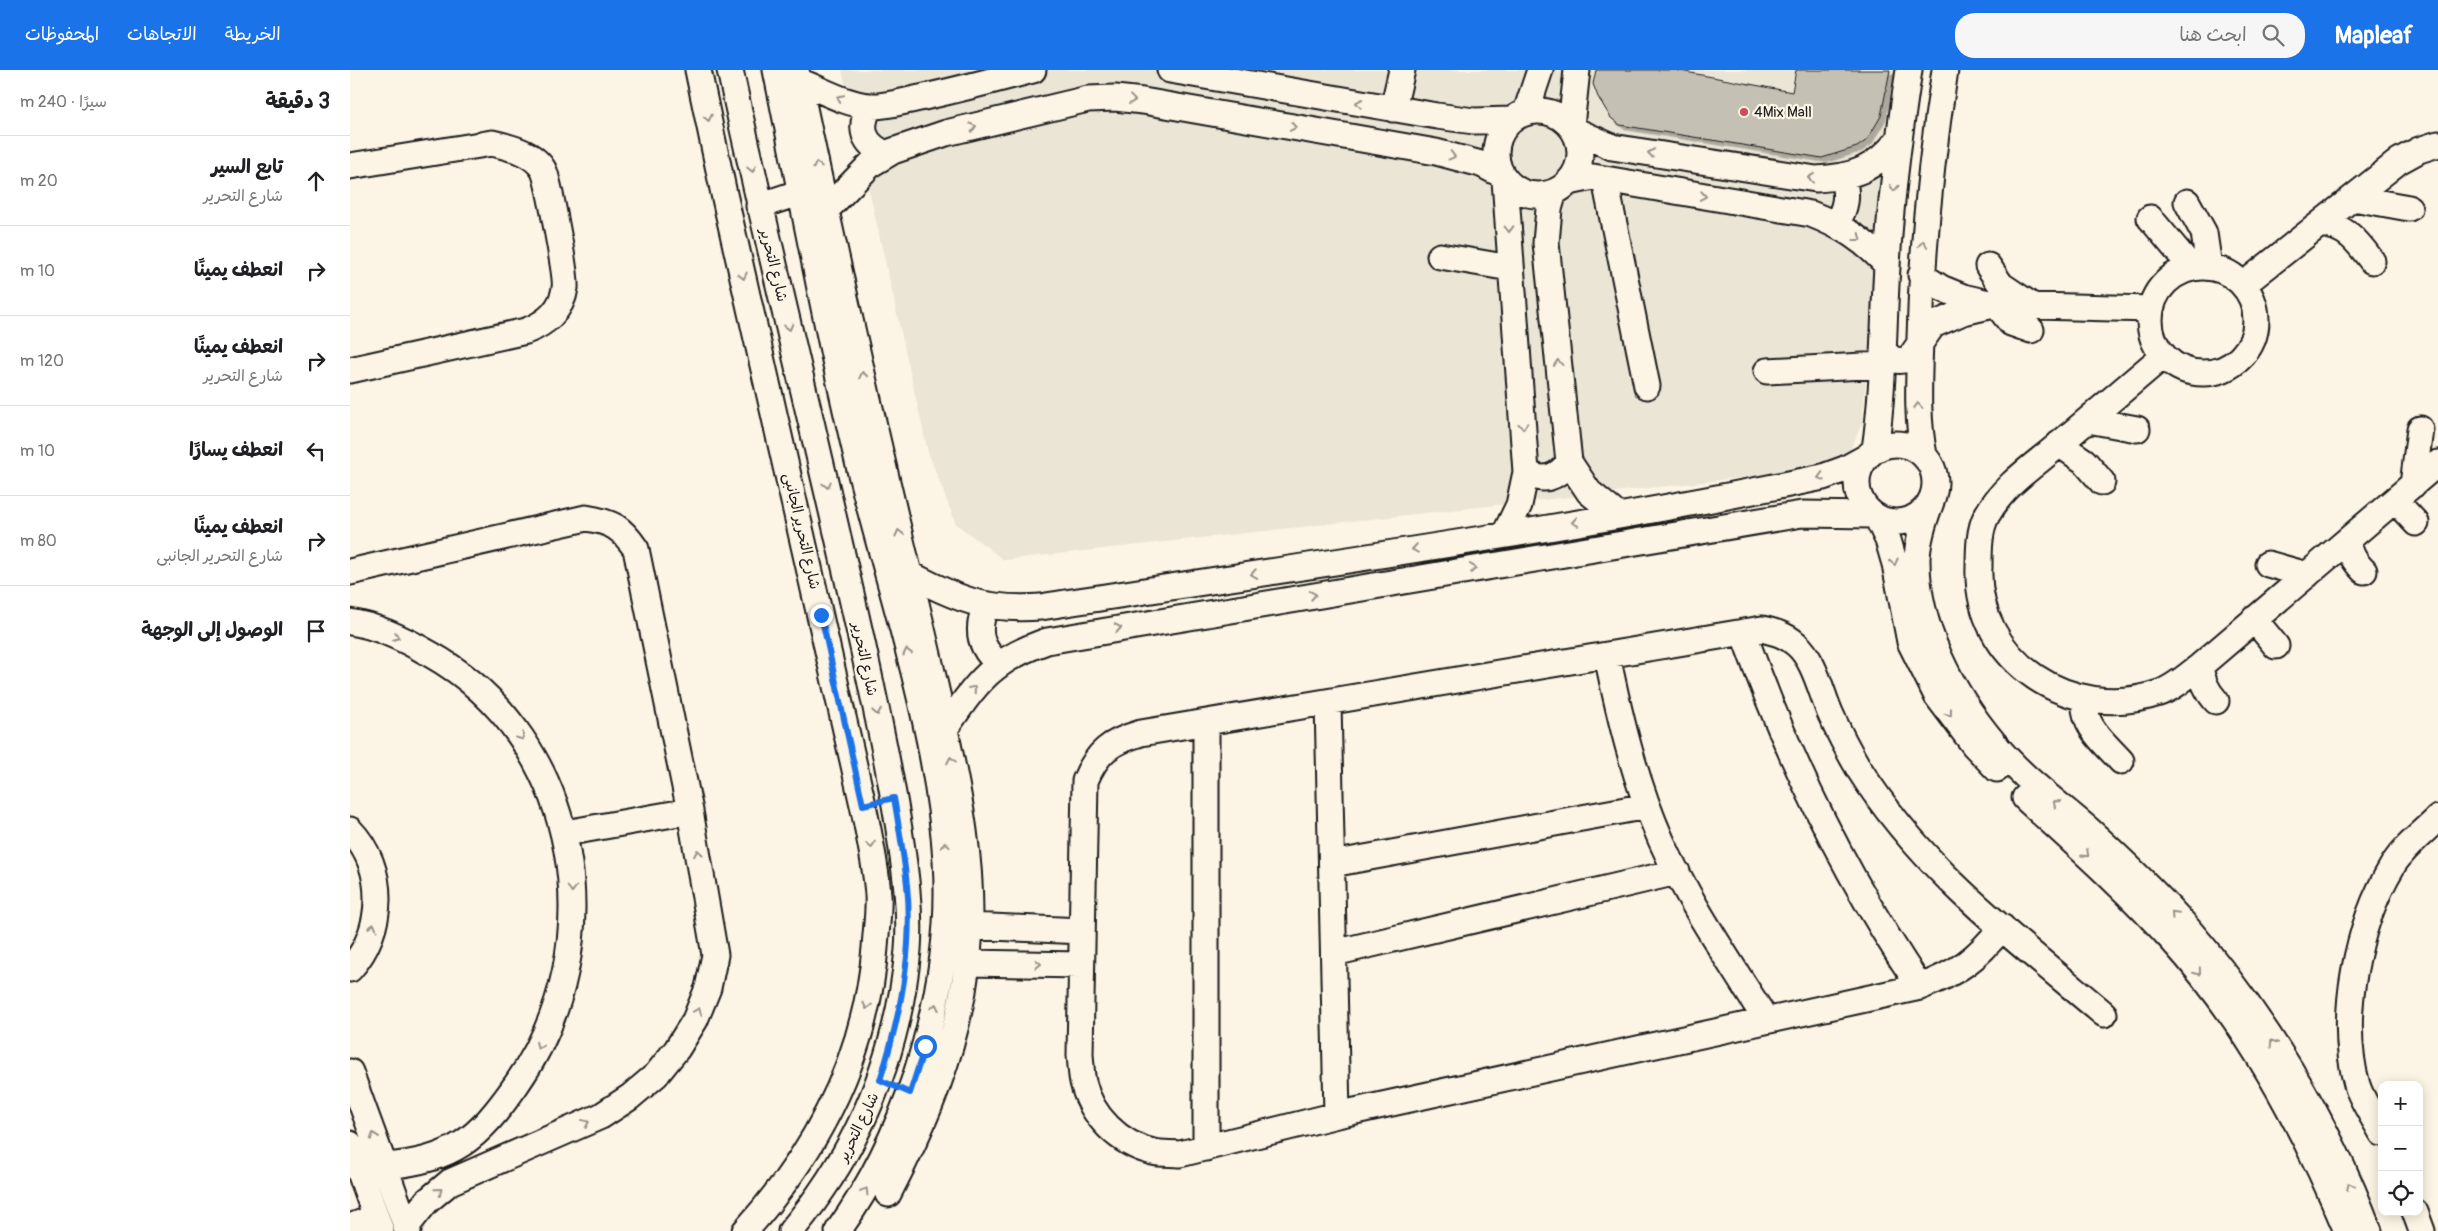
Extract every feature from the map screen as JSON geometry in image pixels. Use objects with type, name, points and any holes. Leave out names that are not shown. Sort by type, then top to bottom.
[{"type":"street","name":"شارع التحرير الجانبى","points":[[698,70],[726,204],[784,451],[863,805],[878,895],[872,983],[860,1038],[840,1088],[808,1151],[775,1198],[745,1231]]},
{"type":"street","name":"شارع التحرير","points":[[730,70],[760,206],[817,443],[894,798],[907,887],[908,947],[893,1040],[880,1080],[863,1122],[845,1156],[830,1181],[791,1231]]},
{"type":"street","points":[[776,70],[801,192],[873,471],[909,574],[945,729],[951,810],[946,863],[944,956],[937,1002],[910,1093],[896,1131],[878,1168],[838,1231]]},
{"type":"street","points":[[797,75],[847,102],[870,106],[950,85],[1033,70]]},
{"type":"street","points":[[1170,70],[1393,109],[1474,121],[1546,111],[1555,114],[1572,128],[1612,147],[1816,179],[1843,178],[1865,170],[1885,157],[1899,139]]},
{"type":"street","points":[[1393,109],[1402,70]]},
{"type":"street","points":[[1504,534],[1520,505],[1526,472],[1504,178],[1498,166],[1496,146],[1499,136],[1519,116],[1540,70]]},
{"type":"street","points":[[1577,70],[1572,128],[1581,151],[1576,173],[1561,187],[1549,209],[1546,243],[1569,462],[1589,492],[1617,515]]},
{"type":"street","points":[[1909,70],[1899,139],[1887,265],[1883,357],[1870,454],[1859,469],[1858,488],[1864,506],[1875,516],[1888,540],[1895,564],[1910,642],[1937,696],[1974,745],[2015,789],[2127,892],[2173,941],[2216,994],[2255,1050],[2290,1108],[2320,1168],[2347,1231]]},
{"type":"street","points":[[1924,455],[1918,412],[1921,275],[1929,186],[1945,70]]},
{"type":"street","points":[[797,75],[827,209],[873,471],[913,675],[968,866],[970,926],[967,963],[958,1019],[943,1075],[930,1111],[888,1194]]},
{"type":"street","points":[[946,133],[950,85]]},
{"type":"street","points":[[827,209],[857,177],[886,154],[946,133],[1060,104],[1088,99],[1116,98],[1436,152],[1481,164],[1504,178],[1514,188],[1528,194],[1544,195],[1587,178],[1811,214],[1836,224],[1855,235],[1887,265]]},
{"type":"street","points":[[870,106],[864,117],[863,129],[867,140],[875,149],[886,154]]},
{"type":"street","points":[[350,166],[492,143],[512,147],[530,156],[544,171],[558,234],[566,288],[557,310],[539,326],[526,331],[350,370]]},
{"type":"street","points":[[2243,284],[2399,161],[2419,150],[2438,144]]},
{"type":"street","points":[[1836,224],[1846,202],[1846,189],[1843,178]]},
{"type":"street","points":[[1605,180],[1647,386]]},
{"type":"street","points":[[760,206],[801,192]]},
{"type":"street","points":[[2354,198],[2409,208]]},
{"type":"street","points":[[2187,202],[2204,233],[2192,270]]},
{"type":"street","points":[[2147,223],[2192,270]]},
{"type":"street","points":[[2320,224],[2333,225],[2346,231],[2372,261]]},
{"type":"street","points":[[1440,256],[1510,268]]},
{"type":"street","points":[[1988,266],[2001,285],[2032,319]]},
{"type":"street","points":[[2192,270],[2227,273],[2243,284],[2254,307],[2255,332],[2249,347],[2238,360],[2224,369],[2208,373],[2192,373],[2176,367],[2163,356],[2151,334],[2151,310],[2156,295],[2164,283],[2192,270]]},
{"type":"street","points":[[1921,275],[1941,288],[1964,297],[1997,305],[2032,319],[2151,310]]},
{"type":"street","points":[[1767,371],[1883,357],[1899,361],[1909,359],[1933,325],[1963,312],[1997,305]]},
{"type":"street","points":[[2163,356],[2009,486],[1986,516],[1979,546],[1978,581],[1986,614],[2001,645],[2024,670],[2053,689],[2085,699],[2119,701],[2161,693],[2200,666],[2438,464]]},
{"type":"street","points":[[1521,399],[1561,396]]},
{"type":"street","points":[[2088,420],[2137,428]]},
{"type":"street","points":[[2413,485],[2420,429]]},
{"type":"street","points":[[784,451],[817,443]]},
{"type":"street","points":[[909,574],[950,595],[986,606],[1013,609],[1041,607],[1653,509],[1823,477],[1845,469],[1870,454],[1892,444],[1909,445],[1924,455],[1933,469],[1935,486],[1922,528],[1917,556],[1919,585],[1929,630],[1952,683],[1994,743],[2037,787],[2138,875],[2184,924],[2226,976],[2266,1031],[2301,1088],[2333,1147],[2369,1231]]},
{"type":"street","points":[[2059,444],[2084,461],[2102,482]]},
{"type":"street","points":[[1526,472],[1534,477],[1544,479],[1562,471],[1569,462]]},
{"type":"street","points":[[945,729],[972,690],[998,663],[1022,650],[1047,641],[1802,514],[1875,516],[1888,521],[1906,520],[1923,512],[1930,502]]},
{"type":"street","points":[[2391,504],[2401,507],[2416,523]]},
{"type":"street","points":[[1653,509],[1658,538]]},
{"type":"street","points":[[350,572],[586,518],[606,521],[624,532],[636,549],[690,811],[715,955],[708,988],[695,1020],[677,1049],[656,1075],[630,1097],[601,1116],[478,1168],[450,1182],[426,1202],[407,1229]]},
{"type":"street","points":[[2348,540],[2350,552],[2355,562],[2364,571]]},
{"type":"street","points":[[2268,564],[2307,575]]},
{"type":"street","points":[[1200,582],[1206,614]]},
{"type":"street","points":[[986,606],[981,618],[979,631],[982,644],[989,655],[998,663]]},
{"type":"street","points":[[2254,619],[2276,646]]},
{"type":"street","points":[[350,622],[403,639],[449,664],[489,698],[522,738],[544,776],[565,833],[572,881],[572,930],[564,978],[549,1025],[522,1076],[499,1108],[466,1143],[440,1156],[413,1164],[385,1166]]},
{"type":"street","points":[[2002,927],[1986,948],[1966,965],[1944,978],[1920,987],[1337,1116],[1180,1154],[1154,1152],[1129,1144],[1107,1128],[1091,1106],[1082,1081],[1081,965],[1085,782],[1094,761],[1109,745],[1129,736],[1762,629],[1781,634],[1798,645],[1809,661],[1831,715],[1858,767],[1890,816],[1969,901],[2002,927],[2104,1014]]},
{"type":"street","points":[[1743,632],[1772,710],[1817,812],[1859,891],[1920,987]]},
{"type":"street","points":[[1607,655],[1622,730],[1647,806],[1677,872],[1716,941],[1766,1020]]},
{"type":"street","points":[[2200,666],[2202,679],[2207,691],[2216,701]]},
{"type":"street","points":[[2085,699],[2084,711],[2087,723],[2121,761]]},
{"type":"street","points":[[1328,702],[1337,1116]]},
{"type":"street","points":[[1206,723],[1206,1148]]},
{"type":"street","points":[[863,805],[894,798]]},
{"type":"street","points":[[1332,864],[1647,806]]},
{"type":"street","points":[[565,833],[690,811]]},
{"type":"street","points":[[2378,1126],[2357,1086],[2351,1040],[2351,994],[2359,948],[2373,904],[2394,863],[2438,818]]},
{"type":"street","points":[[350,830],[364,850],[372,866],[377,901],[370,937],[350,970]]},
{"type":"street","points":[[1334,953],[1677,872]]},
{"type":"street","points":[[970,926],[1082,931]]},
{"type":"street","points":[[967,963],[1081,965]]},
{"type":"street","points":[[350,1072],[407,1229]]},
{"type":"street","points":[[880,1080],[910,1093]]},
{"type":"street","points":[[466,1143],[478,1168]]},
{"type":"street","points":[[350,1144],[354,1170],[378,1224],[350,1227]]},
{"type":"street","points":[[2416,1216],[2422,1231]]},
{"type":"shaded area","points":[[842,70],[1902,70],[1889,143],[1862,423],[1850,451],[1829,468],[1004,560],[956,524],[928,452]]},
{"type":"building","name":"4Mix Mall","points":[[1596,70],[1675,70],[1792,92],[1796,70],[1890,70],[1881,116],[1867,140],[1857,147],[1822,158],[1620,125],[1611,118],[1598,97],[1593,84]]},
{"type":"place","name":"4Mix Mall","points":[[1744,112]]},
{"type":"route","points":[[821,615],[863,805],[894,798],[907,887],[908,947],[902,991],[893,1040],[880,1080],[910,1093],[925,1046]]}]
